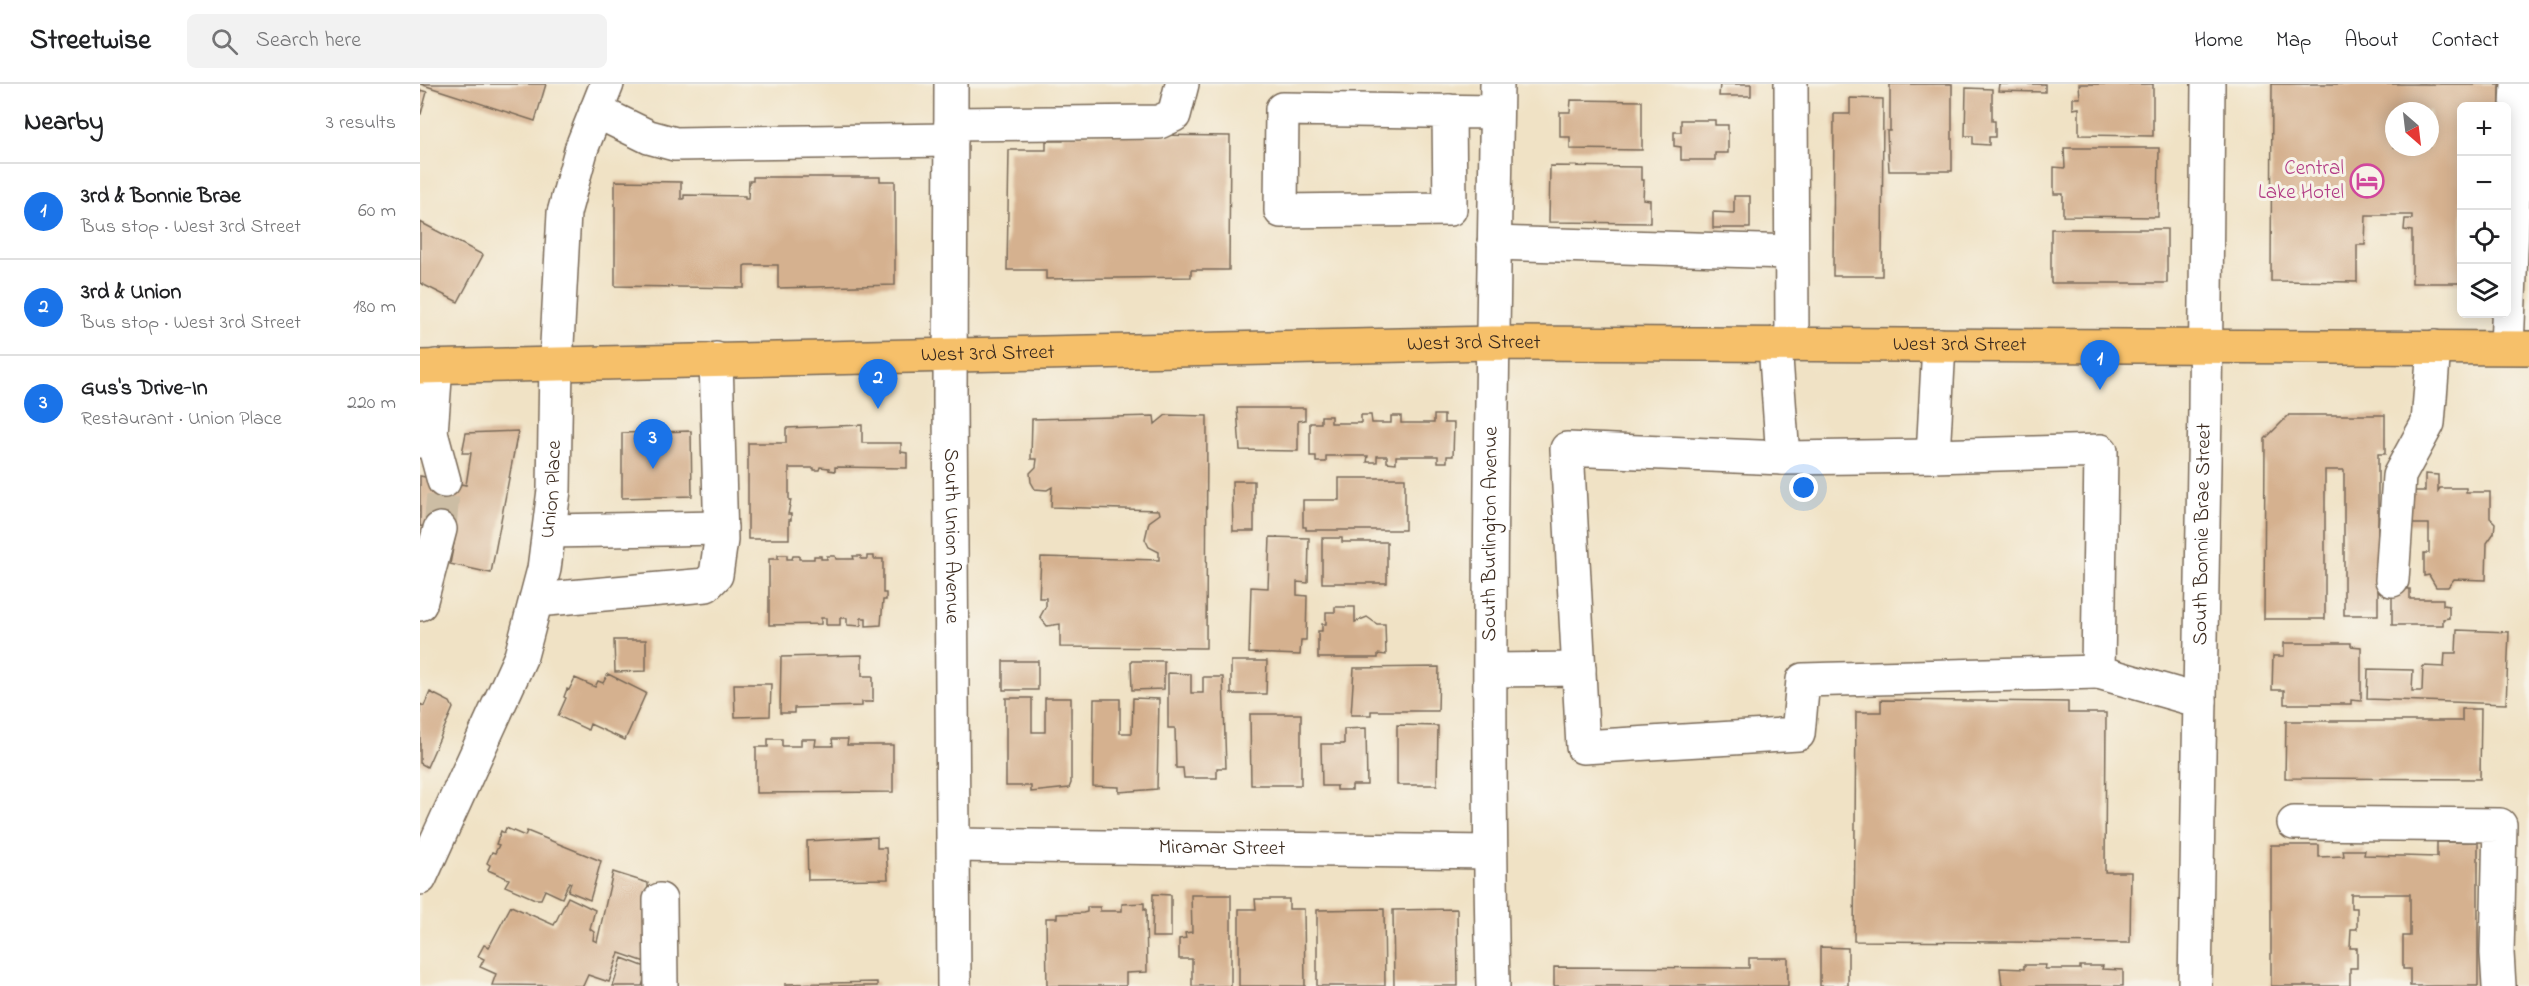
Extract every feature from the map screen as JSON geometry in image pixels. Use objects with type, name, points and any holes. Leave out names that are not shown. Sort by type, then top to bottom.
[{"type":"main road","name":"West 3rd Street","points":[[428,366],[1492,343],[2518,347]]},
{"type":"street","name":"South Union Avenue","points":[[951,84],[950,354],[954,986]]},
{"type":"street","points":[[602,98],[649,137],[675,144],[1158,123],[1174,115],[1182,84]]},
{"type":"street","points":[[1783,458],[1783,344],[1791,252],[1791,84]]},
{"type":"street","name":"South Bonnie Brae Street","points":[[2195,986],[2208,84]]},
{"type":"street","points":[[2518,84],[2518,347]]},
{"type":"street","name":"Union Place","points":[[420,878],[521,656],[544,569],[554,490],[556,363],[564,213],[582,147],[602,98]]},
{"type":"street","points":[[1449,111],[1450,209],[1281,211],[1282,110],[1449,111],[1496,98]]},
{"type":"street","name":"South Burlington Avenue","points":[[1493,986],[1490,852],[1492,343],[1496,98]]},
{"type":"street","points":[[1494,243],[1791,252]]},
{"type":"street","points":[[1932,456],[1939,345]]},
{"type":"street","points":[[2392,580],[2398,476],[2428,423],[2434,347]]},
{"type":"street","points":[[536,600],[706,585],[716,575],[721,528],[716,359]]},
{"type":"street","points":[[428,366],[426,437],[444,481]]},
{"type":"street","points":[[2098,672],[2101,451],[1783,458],[1567,449],[1583,747],[1798,734],[1803,680],[2098,672],[2200,701]]},
{"type":"street","points":[[549,531],[721,528]]},
{"type":"street","points":[[420,604],[440,529]]},
{"type":"street","points":[[1491,670],[1579,669]]},
{"type":"street","points":[[2294,823],[2500,825],[2499,986]]},
{"type":"street","name":"Miramar Street","points":[[954,845],[1490,852]]},
{"type":"street","points":[[660,900],[661,986]]},
{"type":"building","points":[[420,84],[546,84],[535,121]]},
{"type":"building","points":[[1720,84],[1751,84],[1751,96],[1719,96]]},
{"type":"building","points":[[1890,84],[1952,84],[1952,171],[1889,171],[1887,131],[1890,131]]},
{"type":"building","points":[[1999,84],[2045,84],[2045,92],[1998,91]]},
{"type":"building","points":[[2079,84],[2153,84],[2153,136],[2079,135],[2079,108],[2073,109],[2073,98],[2080,98]]},
{"type":"building","name":"Central Lake Hotel","points":[[2272,84],[2500,84],[2500,102],[2457,102],[2457,283],[2412,283],[2412,231],[2404,230],[2405,219],[2412,219],[2412,215],[2366,215],[2365,245],[2357,245],[2357,282],[2271,281]]},
{"type":"building","points":[[1966,88],[1992,89],[1992,121],[1995,121],[1995,137],[1989,137],[1989,145],[1973,144],[1973,136],[1965,136]]},
{"type":"building","points":[[420,90],[427,92],[421,114],[420,114]]},
{"type":"building","points":[[1850,98],[1883,99],[1882,276],[1833,276],[1834,114],[1850,114]]},
{"type":"building","points":[[1571,100],[1642,101],[1642,150],[1570,149],[1570,137],[1560,137],[1560,112],[1570,112]]},
{"type":"building","points":[[1681,120],[1715,120],[1715,125],[1728,125],[1728,153],[1715,153],[1715,160],[1681,160],[1681,147],[1674,146],[1674,132],[1681,132]]},
{"type":"building","points":[[1063,134],[1230,136],[1229,270],[1191,270],[1191,277],[1046,279],[1046,270],[1007,270],[1009,150],[1046,150],[1046,141],[1063,141]]},
{"type":"building","points":[[2064,148],[2159,148],[2158,217],[2063,216],[2063,194],[2054,194],[2054,167],[2065,168]]},
{"type":"building","points":[[1550,166],[1641,167],[1641,180],[1644,180],[1643,199],[1650,200],[1650,223],[1549,222]]},
{"type":"building","points":[[753,177],[880,177],[880,181],[895,181],[895,285],[778,288],[778,265],[746,265],[744,266],[744,288],[615,286],[615,181],[681,182],[681,199],[684,199],[684,195],[745,196],[745,199],[748,199],[749,181],[753,181]]},
{"type":"building","points":[[1734,196],[1750,196],[1750,228],[1713,228],[1713,212],[1734,213]]},
{"type":"building","points":[[420,222],[483,255],[458,302],[420,283]]},
{"type":"building","points":[[2051,229],[2167,229],[2167,283],[2051,283]]},
{"type":"building","points":[[1237,408],[1305,408],[1305,420],[1298,421],[1298,451],[1240,450]]},
{"type":"building","points":[[1166,415],[1207,416],[1206,648],[1060,647],[1060,624],[1047,626],[1040,617],[1046,606],[1046,598],[1039,598],[1041,557],[1159,560],[1159,552],[1149,547],[1145,539],[1149,522],[1160,514],[1159,510],[1051,507],[1052,487],[1047,490],[1035,489],[1031,482],[1030,473],[1036,467],[1037,459],[1031,459],[1032,419],[1154,416],[1155,424]]},
{"type":"building","points":[[1361,415],[1371,415],[1372,423],[1391,423],[1391,416],[1401,416],[1401,423],[1434,423],[1434,415],[1444,415],[1444,423],[1454,423],[1453,456],[1447,456],[1447,462],[1438,462],[1438,456],[1396,456],[1396,463],[1387,462],[1387,456],[1377,456],[1377,462],[1367,462],[1368,456],[1326,456],[1326,462],[1316,462],[1316,456],[1310,456],[1310,423],[1321,423],[1321,416],[1331,416],[1331,423],[1361,423]]},
{"type":"building","points":[[2289,415],[2385,415],[2385,454],[2378,454],[2378,615],[2344,615],[2344,470],[2325,470],[2325,619],[2264,619],[2265,439]]},
{"type":"building","points":[[862,425],[862,443],[901,443],[901,452],[907,453],[907,468],[835,467],[835,471],[820,467],[819,470],[789,468],[789,500],[791,500],[788,514],[791,514],[791,520],[789,520],[789,539],[748,539],[748,443],[786,443],[786,428]]},
{"type":"building","points":[[518,431],[491,573],[450,564],[456,532],[420,526],[420,476],[466,485],[471,453],[462,453],[466,433]]},
{"type":"building","points":[[691,431],[692,496],[622,498],[622,433]]},
{"type":"building","points":[[2425,474],[2438,475],[2438,491],[2440,488],[2466,488],[2466,492],[2490,492],[2490,518],[2495,523],[2494,533],[2487,543],[2486,580],[2454,579],[2448,587],[2436,587],[2429,575],[2424,576],[2424,553],[2429,553],[2429,524],[2409,524],[2409,491],[2425,491]]},
{"type":"building","points":[[1339,478],[1405,478],[1405,530],[1306,530],[1306,527],[1303,527],[1303,500],[1339,500]]},
{"type":"building","points":[[1232,481],[1254,481],[1254,531],[1233,531]]},
{"type":"building","points":[[1270,537],[1309,538],[1308,583],[1297,582],[1297,595],[1307,596],[1306,640],[1301,640],[1300,655],[1249,653],[1251,587],[1268,588]]},
{"type":"building","points":[[1322,538],[1342,538],[1342,542],[1387,542],[1387,583],[1322,583]]},
{"type":"building","points":[[778,555],[787,555],[787,559],[792,559],[793,556],[799,556],[799,559],[814,559],[814,556],[821,556],[821,559],[827,559],[827,556],[835,556],[836,559],[854,559],[853,556],[861,556],[861,559],[867,559],[867,556],[874,556],[874,559],[883,559],[883,593],[886,593],[886,600],[883,600],[881,625],[866,626],[866,618],[861,618],[861,626],[847,625],[847,618],[840,618],[840,625],[826,625],[826,618],[821,618],[821,624],[769,625],[769,559],[778,559]]},
{"type":"building","points":[[2392,589],[2410,589],[2410,599],[2443,599],[2443,605],[2449,606],[2449,618],[2443,619],[2443,625],[2392,625]]},
{"type":"building","points":[[1335,607],[1355,607],[1355,622],[1367,617],[1377,624],[1385,624],[1386,655],[1378,654],[1378,658],[1318,658],[1318,631],[1322,631],[1322,624],[1326,624],[1326,612],[1335,612]]},
{"type":"building","points":[[2457,630],[2509,632],[2506,704],[2367,699],[2368,669],[2413,670],[2412,691],[2422,691],[2423,666],[2444,667],[2445,653],[2456,653]]},
{"type":"building","points":[[614,640],[646,640],[646,671],[615,672]]},
{"type":"building","points":[[2284,643],[2351,643],[2351,646],[2361,647],[2361,701],[2351,700],[2351,704],[2284,704],[2284,690],[2272,690],[2273,656],[2284,656]]},
{"type":"building","points":[[862,655],[862,676],[873,676],[873,702],[862,702],[862,706],[794,708],[794,713],[780,713],[781,657]]},
{"type":"building","points":[[1003,661],[1038,661],[1038,690],[1003,690]]},
{"type":"building","points":[[1131,661],[1164,661],[1164,689],[1132,690]]},
{"type":"building","points":[[1231,661],[1267,661],[1266,694],[1231,694]]},
{"type":"building","points":[[1439,667],[1438,711],[1371,711],[1371,715],[1351,715],[1354,668]]},
{"type":"building","points":[[1168,673],[1191,674],[1191,693],[1203,693],[1203,677],[1223,677],[1226,768],[1217,768],[1217,778],[1184,778],[1183,768],[1176,768],[1175,728],[1168,728]]},
{"type":"building","points":[[608,674],[646,693],[625,740],[590,724],[588,730],[558,716],[566,698],[564,697],[567,689],[569,690],[575,678],[595,687],[598,681],[603,683]]},
{"type":"building","points":[[734,684],[771,684],[770,716],[735,717]]},
{"type":"building","points":[[430,692],[450,702],[453,708],[427,767],[420,763],[420,704],[424,706]]},
{"type":"building","points":[[1006,698],[1032,698],[1032,732],[1045,732],[1045,698],[1071,698],[1071,783],[1069,788],[1031,792],[1031,786],[1006,786]]},
{"type":"building","points":[[1133,698],[1159,699],[1157,789],[1119,792],[1119,787],[1093,786],[1094,699],[1120,699],[1120,733],[1132,733]]},
{"type":"building","points":[[1881,700],[2068,702],[2068,713],[2106,713],[2105,872],[2131,872],[2130,943],[1854,941],[1856,712],[1881,712]]},
{"type":"building","points":[[2462,709],[2481,709],[2480,779],[2285,778],[2286,721],[2462,721]]},
{"type":"building","points":[[1250,714],[1301,714],[1301,785],[1251,785]]},
{"type":"building","points":[[1397,725],[1438,726],[1437,785],[1397,785]]},
{"type":"building","points":[[1366,728],[1367,785],[1352,785],[1352,790],[1337,790],[1337,786],[1322,786],[1321,744],[1344,744],[1344,729]]},
{"type":"building","points":[[768,739],[782,739],[782,746],[801,746],[801,739],[816,739],[815,746],[833,746],[832,739],[848,739],[847,745],[893,745],[893,792],[756,793],[756,747],[768,747]]},
{"type":"building","points":[[506,828],[525,836],[527,831],[601,861],[590,900],[568,891],[571,883],[569,882],[562,898],[545,890],[541,899],[535,899],[505,886],[509,879],[488,870],[490,865],[487,863],[492,852],[495,853],[499,845],[496,844],[501,831],[504,833]]},
{"type":"building","points":[[877,837],[877,848],[886,848],[888,879],[808,880],[807,841]]},
{"type":"building","points":[[2437,842],[2478,842],[2478,986],[2410,986],[2410,969],[2403,969],[2403,936],[2410,936],[2410,894],[2351,894],[2351,908],[2357,908],[2357,929],[2351,929],[2350,948],[2357,948],[2357,968],[2350,968],[2350,986],[2271,986],[2271,845],[2319,845],[2319,857],[2344,856],[2343,850],[2365,850],[2364,855],[2437,857]]},
{"type":"building","points":[[613,872],[648,883],[648,963],[619,953],[609,982],[588,975],[583,986],[492,985],[496,974],[480,967],[484,959],[478,956],[484,945],[489,947],[511,906],[554,925],[568,897],[595,910],[590,929],[594,932],[593,940],[597,942]]},
{"type":"building","points":[[1153,894],[1171,895],[1171,937],[1152,937]]},
{"type":"building","points":[[1191,895],[1231,895],[1231,986],[1192,986],[1192,959],[1179,959],[1179,939],[1186,938],[1185,933],[1192,932]]},
{"type":"building","points":[[1255,899],[1289,899],[1289,909],[1304,909],[1305,986],[1239,986],[1239,909],[1256,909]]},
{"type":"building","points":[[1144,903],[1147,972],[1126,973],[1126,986],[1047,986],[1046,918],[1057,918],[1057,914],[1087,912],[1087,907],[1100,907],[1100,911],[1122,911],[1122,904]]},
{"type":"building","points":[[1384,909],[1385,986],[1317,986],[1317,910]]},
{"type":"building","points":[[1457,909],[1458,986],[1394,986],[1393,910]]},
{"type":"building","points":[[1820,947],[1848,948],[1848,986],[1820,986]]},
{"type":"building","points":[[622,958],[648,968],[642,986],[613,986]]},
{"type":"building","points":[[1749,958],[1788,958],[1788,986],[1554,986],[1554,967],[1749,968]]},
{"type":"building","points":[[2024,965],[2046,965],[2045,969],[2080,969],[2080,966],[2103,966],[2102,969],[2123,970],[2123,986],[2002,986],[2000,968],[2024,969]]},
{"type":"building","points":[[877,982],[877,986],[785,986],[785,984]]},
{"type":"tunnel","points":[[440,529],[444,481]]},
{"type":"place","name":"Central Lake Hotel","points":[[2367,181]]},
{"type":"place","name":"3rd & Bonnie Brae","points":[[2100,390]]},
{"type":"place","name":"3rd & Union","points":[[878,409]]},
{"type":"place","name":"Gus's Drive-In","points":[[653,469]]}]
